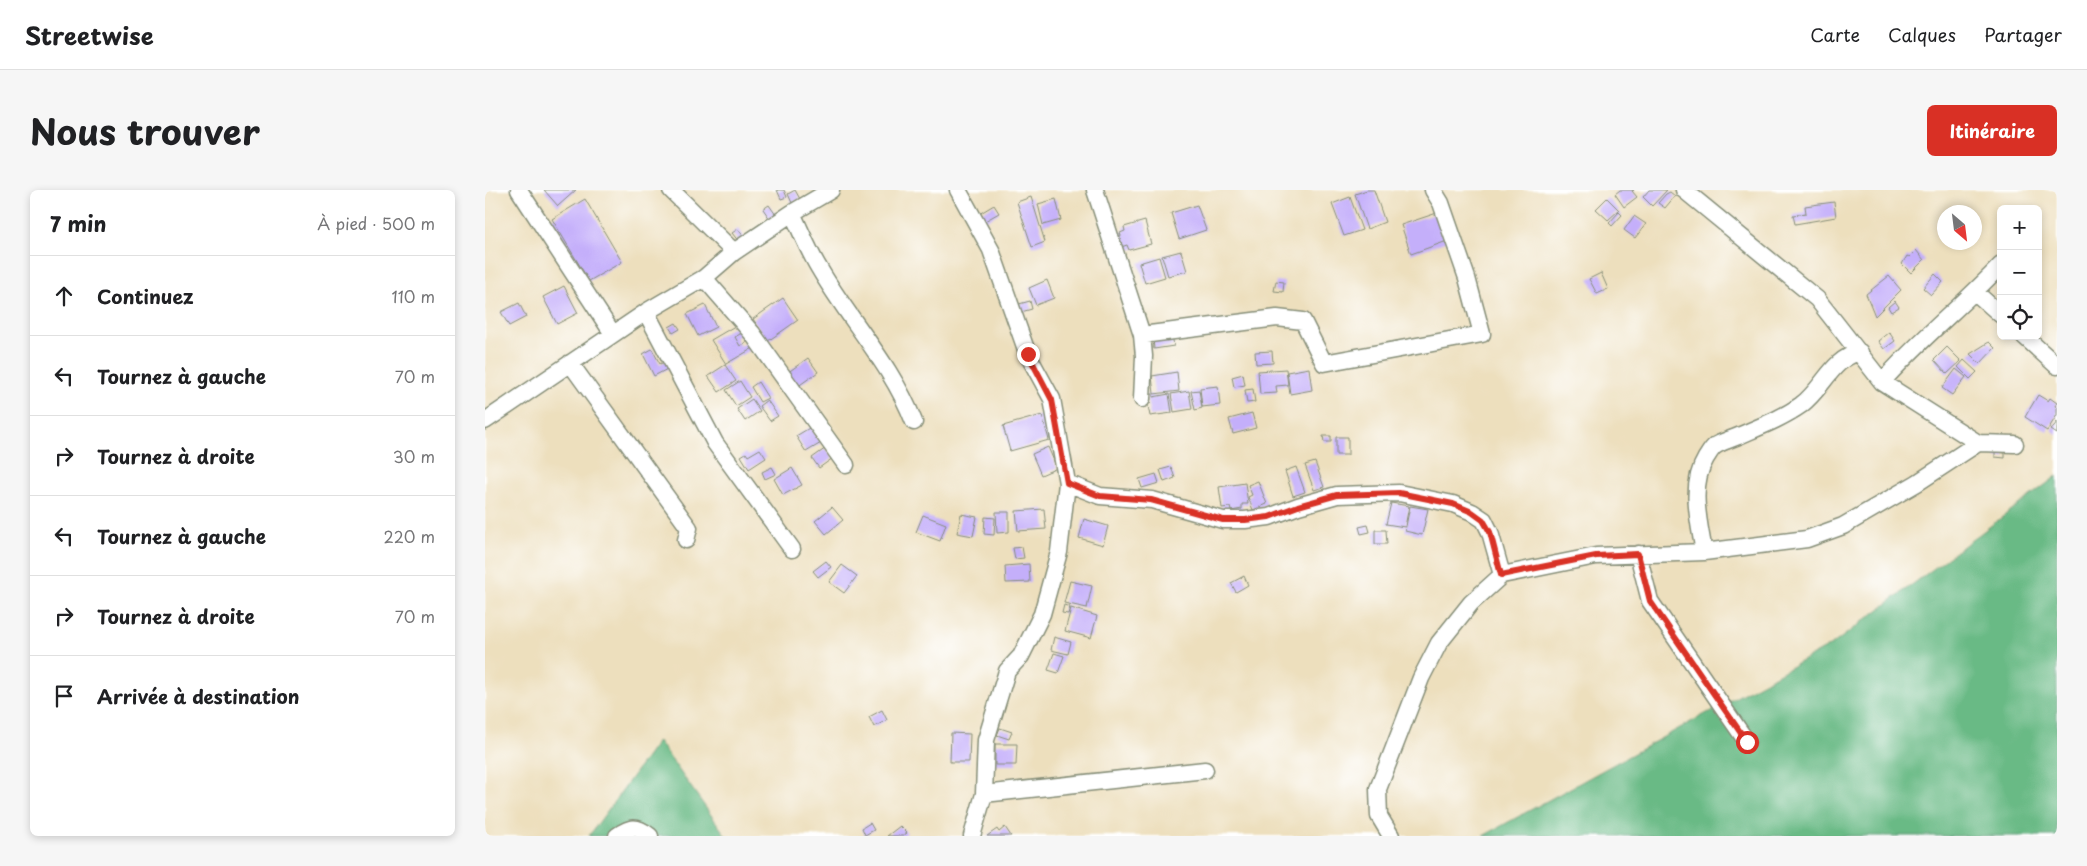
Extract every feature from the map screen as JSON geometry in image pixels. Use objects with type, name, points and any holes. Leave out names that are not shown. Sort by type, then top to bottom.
[{"type":"street","points":[[519,190],[613,334]]},
{"type":"street","points":[[671,190],[734,252]]},
{"type":"street","points":[[485,420],[646,312],[705,278],[734,252],[792,212],[831,190]]},
{"type":"street","points":[[958,190],[991,250],[1028,354],[1052,400],[1067,483],[1059,552],[1043,614],[1021,656],[1007,671],[986,740],[984,794],[972,836]]},
{"type":"street","points":[[1095,190],[1142,335],[1144,356],[1142,399]]},
{"type":"street","points":[[1142,335],[1277,318],[1303,321],[1324,363],[1481,334],[1463,268],[1441,203],[1433,190]]},
{"type":"street","points":[[1684,190],[1817,299],[1860,352],[1881,382],[1978,443],[2015,444]]},
{"type":"street","points":[[792,212],[819,268],[907,403],[914,422]]},
{"type":"street","points":[[1881,382],[1997,269]]},
{"type":"street","points":[[705,278],[752,333],[846,465]]},
{"type":"street","points":[[1975,292],[1997,311]]},
{"type":"street","points":[[646,312],[715,443],[791,550]]},
{"type":"street","points":[[2028,340],[2057,366]]},
{"type":"street","points":[[1704,552],[1696,498],[1702,465],[1713,447],[1781,418],[1817,391],[1828,374],[1847,355],[1860,352]]},
{"type":"street","points":[[571,363],[689,528],[686,540]]},
{"type":"street","points":[[1391,836],[1379,816],[1378,789],[1421,678],[1439,643],[1471,603],[1501,575],[1596,556],[1704,552],[1807,539],[1843,526],[1978,443]]},
{"type":"street","points":[[1067,483],[1100,496],[1151,500],[1223,520],[1269,517],[1298,506],[1337,495],[1399,493],[1453,504],[1472,512],[1483,520],[1490,532],[1501,575]]},
{"type":"street","points":[[1638,554],[1650,601],[1747,742]]},
{"type":"street","points":[[984,794],[1205,770]]},
{"type":"street","points":[[617,836],[630,828],[641,829],[651,836]]},
{"type":"green space","points":[[2057,476],[2057,836],[1483,836],[1833,644]]},
{"type":"green space","points":[[658,741],[726,836],[589,836]]},
{"type":"building","points":[[544,190],[576,190],[558,206]]},
{"type":"building","points":[[777,190],[784,190],[787,197],[781,199]]},
{"type":"building","points":[[795,190],[800,199],[792,203],[788,194]]},
{"type":"building","points":[[1374,190],[1385,222],[1367,229],[1355,194]]},
{"type":"building","points":[[1620,190],[1634,190],[1632,191],[1637,197],[1624,207],[1615,194]]},
{"type":"building","points":[[1649,190],[1667,190],[1652,206],[1643,197]]},
{"type":"building","points":[[1670,192],[1675,196],[1665,208],[1658,203]]},
{"type":"building","points":[[1031,197],[1045,242],[1032,247],[1017,202]]},
{"type":"building","points":[[1350,197],[1362,230],[1344,236],[1332,204]]},
{"type":"building","points":[[1607,198],[1619,210],[1608,220],[1596,209]]},
{"type":"building","points":[[585,199],[622,262],[589,281],[552,219]]},
{"type":"building","points":[[1056,199],[1061,220],[1043,225],[1038,204]]},
{"type":"building","points":[[1834,202],[1836,217],[1795,224],[1793,215],[1806,213],[1805,206]]},
{"type":"building","points":[[769,205],[776,215],[770,219],[763,209]]},
{"type":"building","points":[[994,205],[999,213],[983,222],[979,214]]},
{"type":"building","points":[[1197,205],[1206,230],[1179,239],[1171,213]]},
{"type":"building","points":[[1440,212],[1450,240],[1411,254],[1401,225]]},
{"type":"building","points":[[1619,212],[1622,215],[1612,226],[1609,223]]},
{"type":"building","points":[[1634,216],[1646,224],[1635,238],[1624,230]]},
{"type":"building","points":[[1145,221],[1151,244],[1129,250],[1127,245],[1121,247],[1118,237],[1121,236],[1120,233],[1125,231],[1124,227]]},
{"type":"building","points":[[738,229],[744,237],[739,242],[732,233]]},
{"type":"building","points":[[1916,250],[1924,260],[1911,273],[1902,264],[1907,256],[1909,257]]},
{"type":"building","points":[[1181,251],[1187,271],[1168,276],[1162,256]]},
{"type":"building","points":[[1159,257],[1165,277],[1145,283],[1139,263]]},
{"type":"building","points":[[1601,273],[1608,289],[1597,294],[1589,279]]},
{"type":"building","points":[[1935,274],[1943,282],[1931,295],[1923,288]]},
{"type":"building","points":[[1889,276],[1901,290],[1875,316],[1866,294]]},
{"type":"building","points":[[1047,280],[1054,298],[1036,305],[1029,288]]},
{"type":"building","points":[[1276,281],[1284,282],[1283,292],[1274,291]]},
{"type":"building","points":[[564,286],[578,313],[557,324],[543,297]]},
{"type":"building","points":[[783,298],[798,320],[768,341],[753,319]]},
{"type":"building","points":[[1030,301],[1032,309],[1021,312],[1019,304]]},
{"type":"building","points":[[1895,301],[1899,307],[1891,312],[1888,307]]},
{"type":"building","points":[[519,303],[526,317],[509,326],[501,312]]},
{"type":"building","points":[[705,305],[716,327],[698,336],[687,314]]},
{"type":"building","points":[[676,323],[680,329],[673,333],[669,327]]},
{"type":"building","points":[[740,323],[745,331],[735,337],[740,346],[750,340],[755,347],[726,364],[711,340]]},
{"type":"building","points":[[1889,332],[1895,341],[1884,349],[1878,341]]},
{"type":"building","points":[[1172,335],[1174,346],[1154,349],[1153,339]]},
{"type":"building","points":[[1989,342],[1995,348],[1980,364],[1970,354]]},
{"type":"building","points":[[1947,347],[1961,361],[1947,374],[1934,360]]},
{"type":"building","points":[[652,349],[660,364],[669,359],[673,366],[654,376],[643,354]]},
{"type":"building","points":[[1272,351],[1273,363],[1256,364],[1255,352]]},
{"type":"building","points":[[808,358],[818,372],[797,387],[787,373]]},
{"type":"building","points":[[1964,360],[1977,372],[1970,379],[1958,367]]},
{"type":"building","points":[[725,365],[736,381],[719,392],[708,376]]},
{"type":"building","points":[[1309,368],[1312,390],[1290,394],[1287,372]]},
{"type":"building","points":[[1286,369],[1288,385],[1276,386],[1277,393],[1260,394],[1258,371]]},
{"type":"building","points":[[1956,369],[1966,377],[1952,395],[1942,388]]},
{"type":"building","points":[[1177,372],[1179,391],[1154,394],[1152,376]]},
{"type":"building","points":[[1243,374],[1245,385],[1234,387],[1232,377]]},
{"type":"building","points":[[740,381],[750,397],[736,406],[726,390]]},
{"type":"building","points":[[758,382],[768,398],[760,402],[751,387]]},
{"type":"building","points":[[1218,386],[1220,405],[1202,407],[1200,388]]},
{"type":"building","points":[[1253,389],[1255,402],[1247,403],[1245,390]]},
{"type":"building","points":[[1199,390],[1202,408],[1195,410],[1191,391]]},
{"type":"building","points":[[1189,391],[1192,409],[1174,412],[1171,394]]},
{"type":"building","points":[[1153,394],[1153,397],[1169,394],[1172,413],[1150,416],[1146,395]]},
{"type":"building","points":[[2038,395],[2048,401],[2050,398],[2057,403],[2055,406],[2057,407],[2057,415],[2047,431],[2025,417]]},
{"type":"building","points":[[752,399],[760,411],[745,421],[737,409]]},
{"type":"building","points":[[767,400],[778,416],[770,421],[759,406]]},
{"type":"building","points":[[1252,413],[1256,428],[1233,434],[1229,419]]},
{"type":"building","points":[[1042,415],[1049,440],[1010,451],[1003,426]]},
{"type":"building","points":[[2057,422],[2057,434],[2051,430]]},
{"type":"building","points":[[811,427],[821,443],[806,452],[796,436]]},
{"type":"building","points":[[1323,436],[1331,436],[1331,442],[1324,442]]},
{"type":"building","points":[[1336,437],[1348,437],[1348,455],[1336,455]]},
{"type":"building","points":[[1048,447],[1057,468],[1041,475],[1032,454]]},
{"type":"building","points":[[826,448],[833,458],[819,468],[812,458]]},
{"type":"building","points":[[760,449],[766,458],[749,469],[741,456],[746,453],[748,456]]},
{"type":"building","points":[[1995,452],[2005,453],[2005,458],[1995,457]]},
{"type":"building","points":[[1315,462],[1324,487],[1314,490],[1305,465]]},
{"type":"building","points":[[772,467],[776,474],[765,479],[762,472]]},
{"type":"building","points":[[1171,467],[1175,478],[1164,482],[1160,470]]},
{"type":"building","points":[[1296,467],[1305,492],[1293,496],[1285,471]]},
{"type":"building","points":[[792,468],[802,485],[783,495],[774,479]]},
{"type":"building","points":[[1156,474],[1159,483],[1142,488],[1139,479]]},
{"type":"building","points":[[1258,481],[1267,504],[1253,510],[1248,497],[1252,495],[1248,485]]},
{"type":"building","points":[[1245,483],[1248,504],[1242,504],[1242,509],[1231,511],[1230,507],[1222,508],[1219,487]]},
{"type":"building","points":[[1391,503],[1409,506],[1405,527],[1386,524]]},
{"type":"building","points":[[1410,506],[1428,509],[1422,535],[1405,531]]},
{"type":"building","points":[[832,507],[843,520],[826,534],[815,521]]},
{"type":"building","points":[[1044,509],[1046,529],[1018,531],[1016,511]]},
{"type":"building","points":[[996,512],[1009,512],[1009,532],[997,533]]},
{"type":"building","points":[[961,514],[977,517],[973,536],[957,533]]},
{"type":"building","points":[[923,515],[946,524],[940,541],[916,532]]},
{"type":"building","points":[[985,517],[995,518],[994,535],[984,534]]},
{"type":"building","points":[[1084,519],[1108,526],[1103,545],[1079,538]]},
{"type":"building","points":[[1368,525],[1370,532],[1361,534],[1359,527]]},
{"type":"building","points":[[1375,530],[1386,530],[1387,544],[1375,544]]},
{"type":"building","points":[[1022,547],[1024,558],[1015,559],[1013,548]]},
{"type":"building","points":[[826,561],[831,567],[818,577],[813,571]]},
{"type":"building","points":[[1029,564],[1030,582],[1006,583],[1005,566]]},
{"type":"building","points":[[842,565],[857,576],[844,593],[829,582]]},
{"type":"building","points":[[1244,576],[1248,585],[1236,592],[1231,583]]},
{"type":"building","points":[[1070,581],[1092,586],[1087,608],[1064,603]]},
{"type":"building","points":[[1064,605],[1070,607],[1068,614],[1062,613]]},
{"type":"building","points":[[1071,608],[1097,616],[1091,638],[1065,631]]},
{"type":"building","points":[[1054,637],[1071,642],[1068,654],[1051,650]]},
{"type":"building","points":[[1054,653],[1064,656],[1058,673],[1048,670]]},
{"type":"building","points":[[882,710],[887,720],[874,727],[869,717]]},
{"type":"building","points":[[1000,728],[1012,732],[1009,739],[997,735]]},
{"type":"building","points":[[951,733],[970,734],[969,762],[950,762]]},
{"type":"building","points":[[995,744],[1017,744],[1016,765],[995,765]]},
{"type":"building","points":[[870,823],[874,830],[865,835],[862,828]]},
{"type":"building","points":[[900,826],[907,833],[903,836],[887,836]]},
{"type":"building","points":[[1005,827],[1011,836],[987,836],[997,829],[999,832]]},
{"type":"route","points":[[1028,354],[1052,400],[1067,483],[1100,496],[1151,500],[1223,520],[1245,520],[1269,517],[1298,506],[1337,495],[1399,493],[1453,504],[1472,512],[1483,520],[1490,532],[1501,575],[1596,556],[1638,554],[1650,601],[1747,742]]}]
